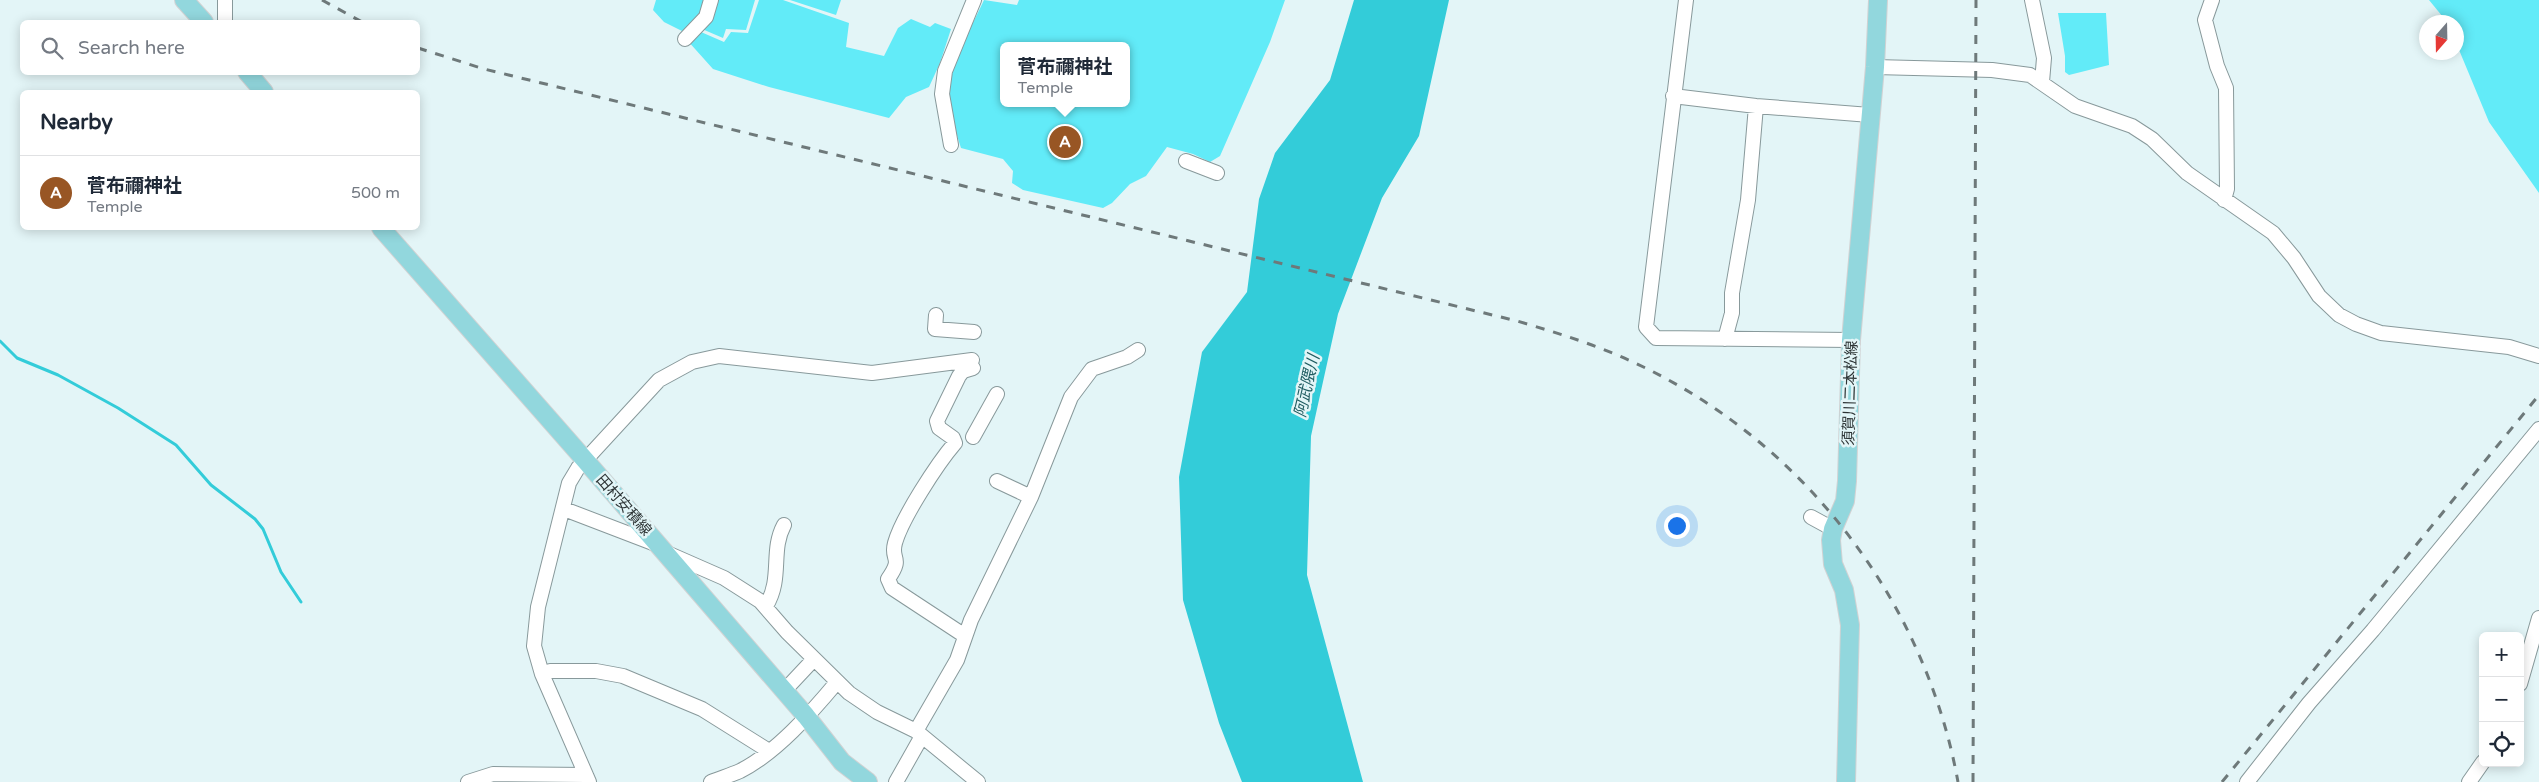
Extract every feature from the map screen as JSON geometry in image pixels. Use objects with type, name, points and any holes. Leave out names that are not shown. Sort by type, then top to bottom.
[{"type":"main road","points":[[184,0],[202,20]]},
{"type":"main road","name":"須賀川二本松線","points":[[1846,782],[1850,625],[1844,590],[1833,564],[1831,547],[1833,529],[1845,501],[1847,482],[1851,340],[1875,67],[1878,0]]},
{"type":"main road","points":[[250,75],[262,90]]},
{"type":"main road","name":"田村安積線","points":[[383,230],[806,716],[842,762],[868,782]]},
{"type":"street","points":[[225,0],[226,20]]},
{"type":"street","points":[[685,39],[706,17],[711,0]]},
{"type":"street","points":[[1686,0],[1646,327],[1652,337],[1656,338],[1851,340]]},
{"type":"street","points":[[2032,0],[2044,58],[2042,82]]},
{"type":"street","points":[[2212,0],[2205,20],[2217,66],[2226,88],[2228,112],[2227,189],[2224,200]]},
{"type":"street","points":[[951,145],[942,94],[945,71],[971,1]]},
{"type":"street","points":[[1875,67],[2022,73],[2042,82],[2075,106],[2132,126],[2143,132],[2187,173],[2273,233],[2294,258],[2319,296],[2339,315],[2356,324],[2381,333],[2509,347],[2539,356]]},
{"type":"street","points":[[1673,96],[1756,106],[1870,114]]},
{"type":"street","points":[[1725,339],[1732,313],[1732,294],[1748,200],[1756,106]]},
{"type":"street","points":[[1186,161],[1217,173]]},
{"type":"street","points":[[936,315],[935,329],[974,332]]},
{"type":"street","points":[[896,782],[957,660],[965,636],[1031,497],[1057,429],[1075,390],[1092,369],[1127,358],[1138,350]]},
{"type":"street","points":[[468,782],[493,774],[587,778],[542,674],[534,646],[535,626],[569,484],[585,460],[659,380],[692,362],[708,357],[733,356],[872,374],[972,364],[959,376],[937,421],[938,428],[953,438],[955,443],[914,504],[895,544],[897,564],[888,579],[892,588],[965,636]]},
{"type":"street","points":[[973,437],[997,394]]},
{"type":"street","points":[[2247,782],[2309,702],[2367,637],[2539,429]]},
{"type":"street","points":[[997,481],[1031,497]]},
{"type":"street","points":[[564,510],[661,549],[724,578],[766,606],[787,632],[837,682],[865,704],[919,733],[978,782]]},
{"type":"street","points":[[1811,517],[1833,529]]},
{"type":"street","points":[[766,606],[776,584],[777,553],[784,525]]},
{"type":"street","points":[[2522,677],[2539,618]]},
{"type":"street","points":[[784,691],[814,659]]},
{"type":"street","points":[[542,674],[550,671],[596,671],[623,676],[702,710],[769,751]]},
{"type":"street","points":[[711,782],[740,771],[769,751],[806,716],[837,682]]},
{"type":"street","points":[[2469,782],[2480,767]]},
{"type":"shaded area","points":[[656,0],[705,0],[696,22],[682,31],[664,22],[653,10]]},
{"type":"shaded area","points":[[713,0],[755,0],[746,30],[726,29],[723,38],[702,29]]},
{"type":"shaded area","points":[[759,0],[783,0],[849,23],[846,47],[884,56],[898,28],[911,19],[930,27],[935,23],[951,29],[940,63],[929,87],[906,97],[889,118],[769,87],[713,69],[687,40],[701,32],[724,42],[731,32],[748,33]]},
{"type":"shaded area","points":[[790,0],[841,0],[836,15]]},
{"type":"shaded area","points":[[984,0],[1017,5],[1019,0],[1285,0],[1270,42],[1220,156],[1210,162],[1193,154],[1167,147],[1146,176],[1130,184],[1112,203],[1103,208],[1023,190],[1012,183],[1013,171],[1003,159],[961,148],[955,128],[950,97],[951,77],[959,50]]},
{"type":"shaded area","points":[[2429,0],[2539,0],[2539,193],[2489,122],[2463,60],[2464,15],[2441,15]]},
{"type":"shaded area","points":[[2058,13],[2106,13],[2109,65],[2069,75],[2065,72],[2065,56]]},
{"type":"water","name":"阿武隈川","points":[[1354,0],[1449,0],[1419,136],[1382,198],[1338,314],[1311,436],[1307,575],[1363,782],[1242,782],[1219,723],[1183,600],[1179,477],[1202,352],[1247,292],[1259,199],[1275,153],[1330,80]]},
{"type":"waterway","points":[[0,341],[17,358],[58,375],[118,408],[176,445],[211,485],[255,519],[263,529],[281,572],[301,602]]},
{"type":"railway","points":[[322,0],[358,20]]},
{"type":"railway","points":[[1973,782],[1976,0]]},
{"type":"railway","points":[[420,49],[484,69],[1517,321],[1577,340],[1635,363],[1696,396],[1752,436],[1802,482],[1847,534],[1886,590],[1917,651],[1942,715],[1958,782]]},
{"type":"railway","points":[[2222,782],[2539,395]]},
{"type":"place","name":"菅布禰神社","points":[[1065,142]]}]
